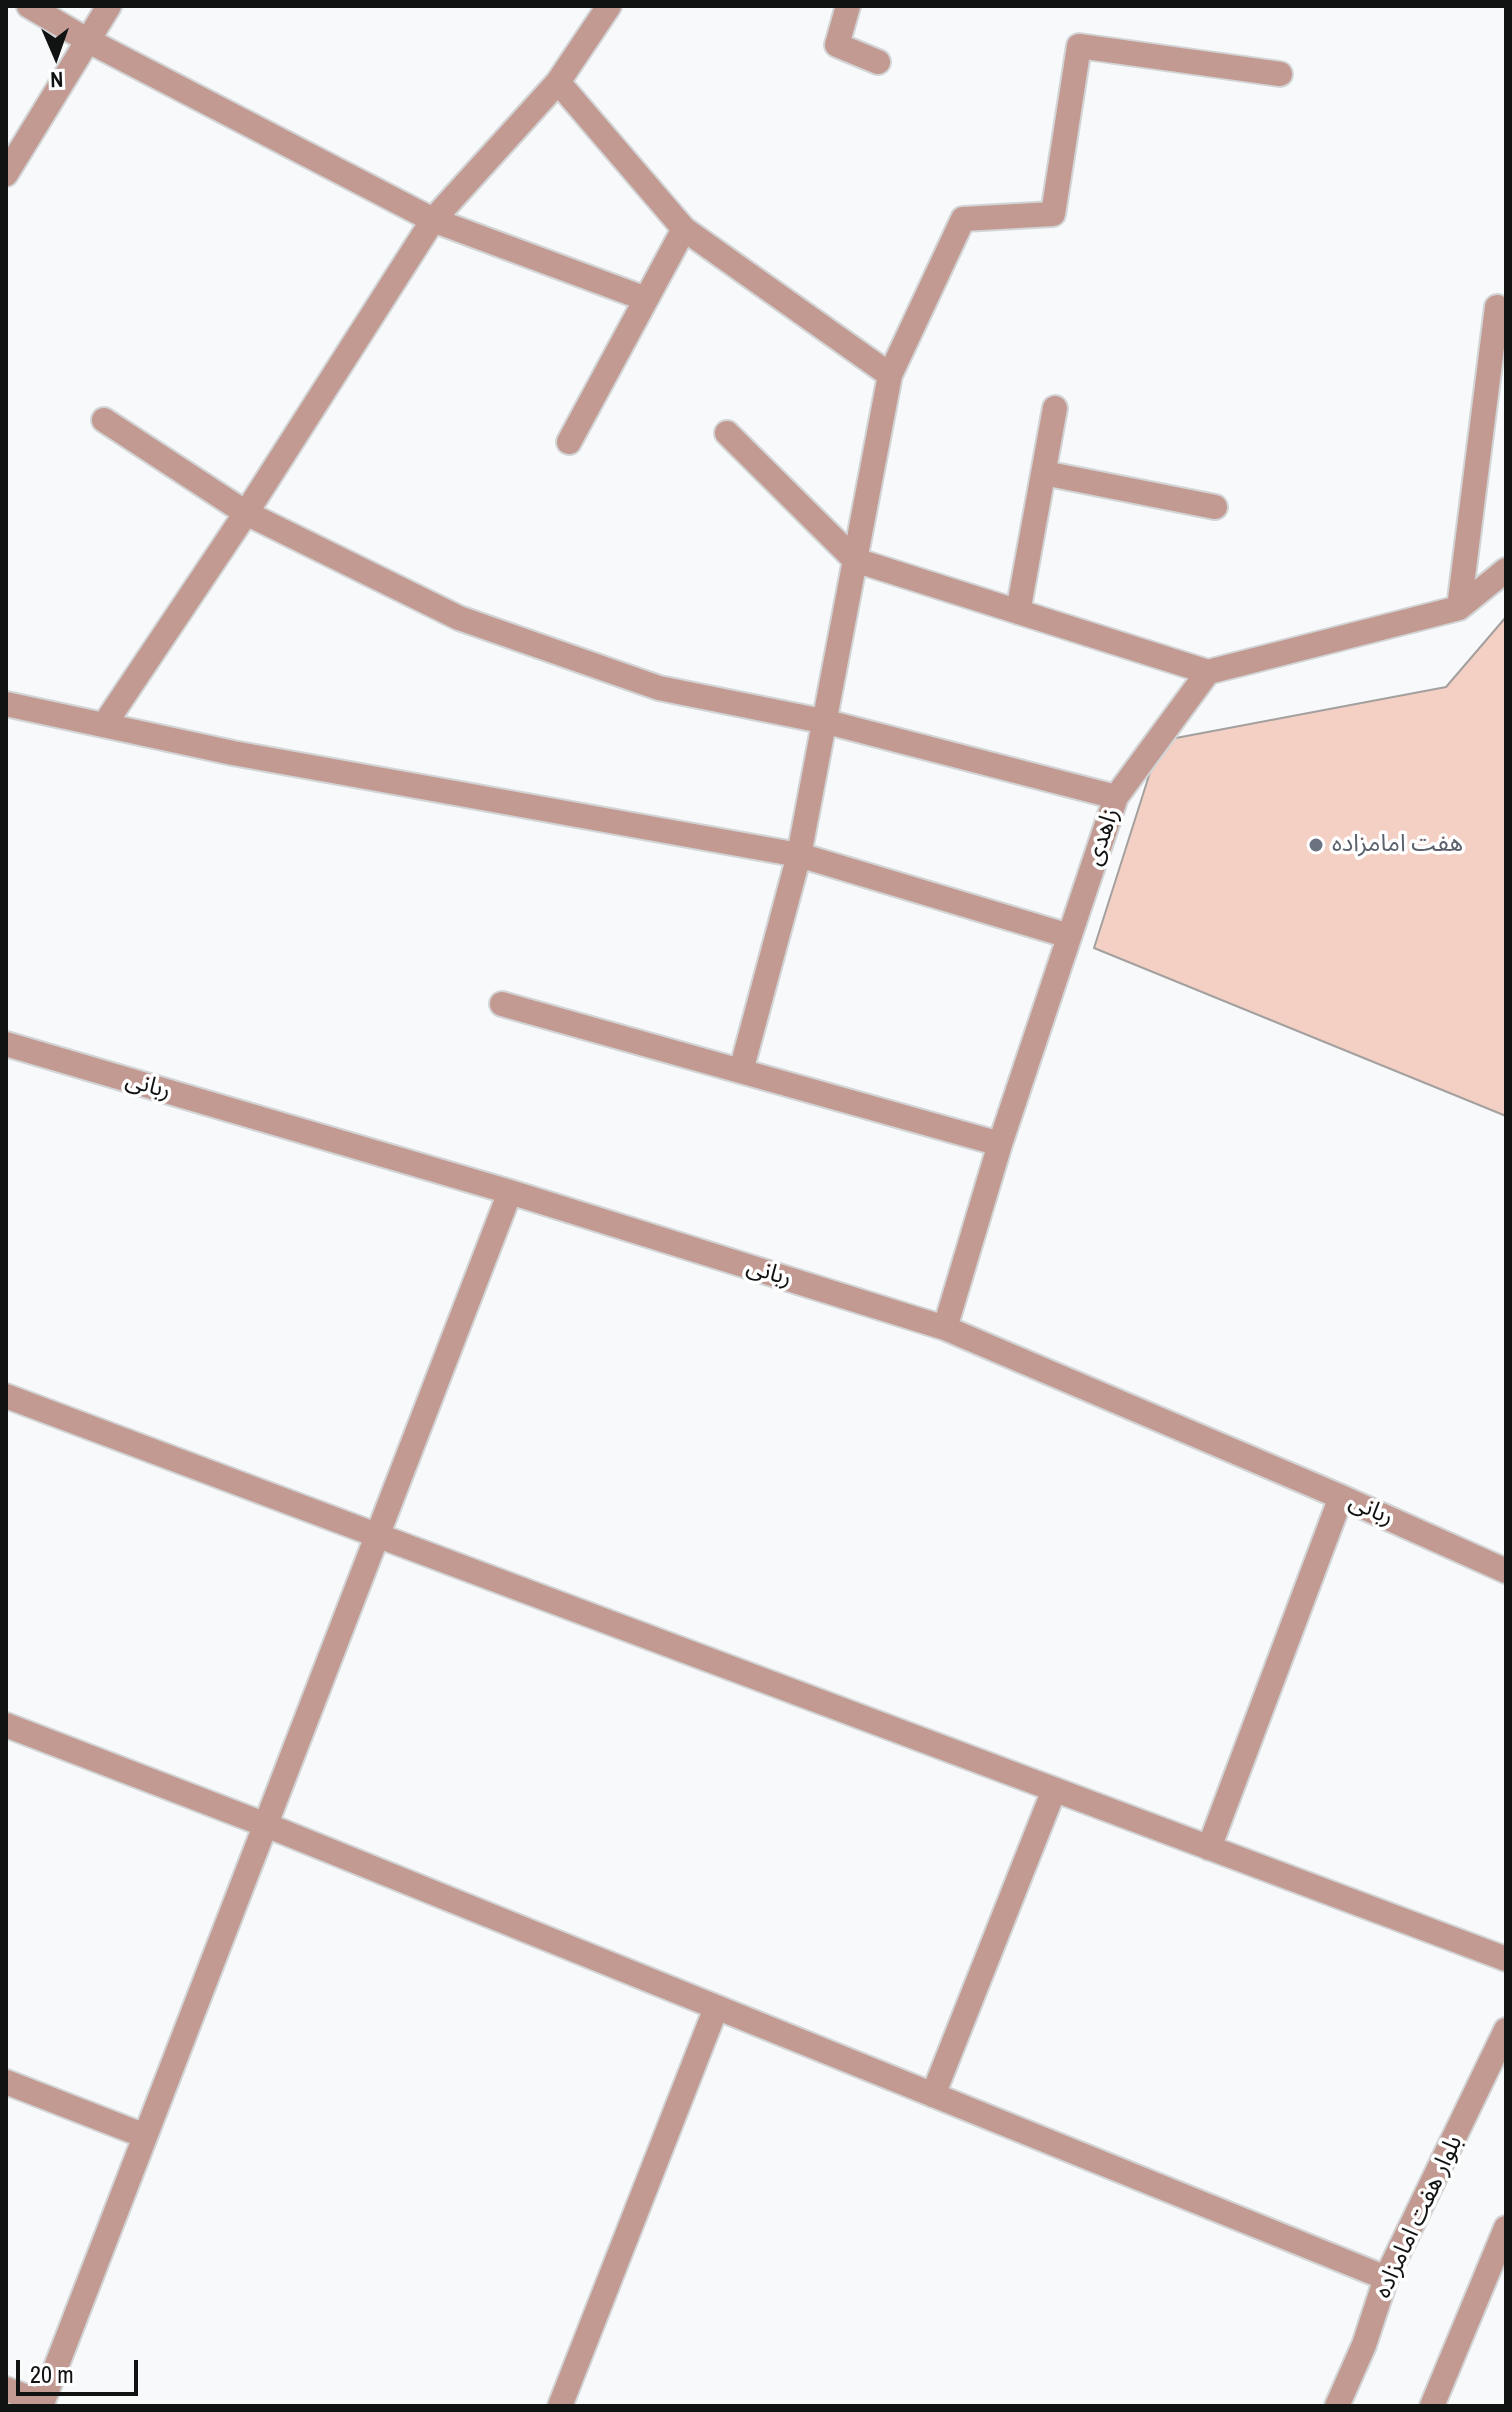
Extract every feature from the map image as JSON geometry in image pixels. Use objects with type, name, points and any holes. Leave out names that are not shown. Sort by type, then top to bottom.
[{"type":"street","points":[[29,6],[87,40],[433,220],[646,299]]},
{"type":"street","points":[[6,174],[109,6]]},
{"type":"street","points":[[104,725],[246,513],[433,220],[558,82],[609,6]]},
{"type":"street","points":[[848,6],[837,45],[878,62]]},
{"type":"street","points":[[741,1071],[799,855],[827,722],[890,375],[963,219],[1053,214],[1079,46],[1280,74]]},
{"type":"street","points":[[558,82],[684,229],[890,375]]},
{"type":"street","points":[[569,442],[684,229]]},
{"type":"street","points":[[1459,608],[1497,307]]},
{"type":"street","points":[[1018,612],[1055,408]]},
{"type":"street","points":[[104,420],[246,513],[459,618],[659,688],[827,722],[1116,797]]},
{"type":"street","points":[[727,433],[855,560],[1208,672],[1459,608],[1506,570]]},
{"type":"street","points":[[1044,473],[1215,507]]},
{"type":"street","name":"زاهدی","points":[[945,1328],[1000,1144],[1116,797],[1208,672]]},
{"type":"street","points":[[6,704],[233,753],[799,855],[1069,936]]},
{"type":"street","points":[[502,1004],[1000,1144]]},
{"type":"street","name":"ربانی","points":[[6,1044],[510,1192],[945,1328],[1506,1571]]},
{"type":"street","points":[[6,2389],[41,2405],[510,1192]]},
{"type":"street","points":[[6,1396],[1506,1959]]},
{"type":"street","points":[[1209,1848],[1341,1497]]},
{"type":"street","points":[[6,1725],[266,1825],[1386,2278]]},
{"type":"street","points":[[933,2095],[1054,1790]]},
{"type":"street","points":[[560,2406],[716,2008]]},
{"type":"street","name":"بلوار هفت امامزاده","points":[[1337,2406],[1364,2345],[1386,2278],[1498,2070],[1506,2030]]},
{"type":"street","points":[[6,2082],[145,2136]]},
{"type":"street","points":[[1432,2406],[1506,2228]]},
{"type":"building","name":"هفت امامزاده","points":[[1506,617],[1506,1116],[1094,948],[1160,741],[1446,687]]},
{"type":"place","name":"هفت امامزاده","points":[[1316,845]]}]
